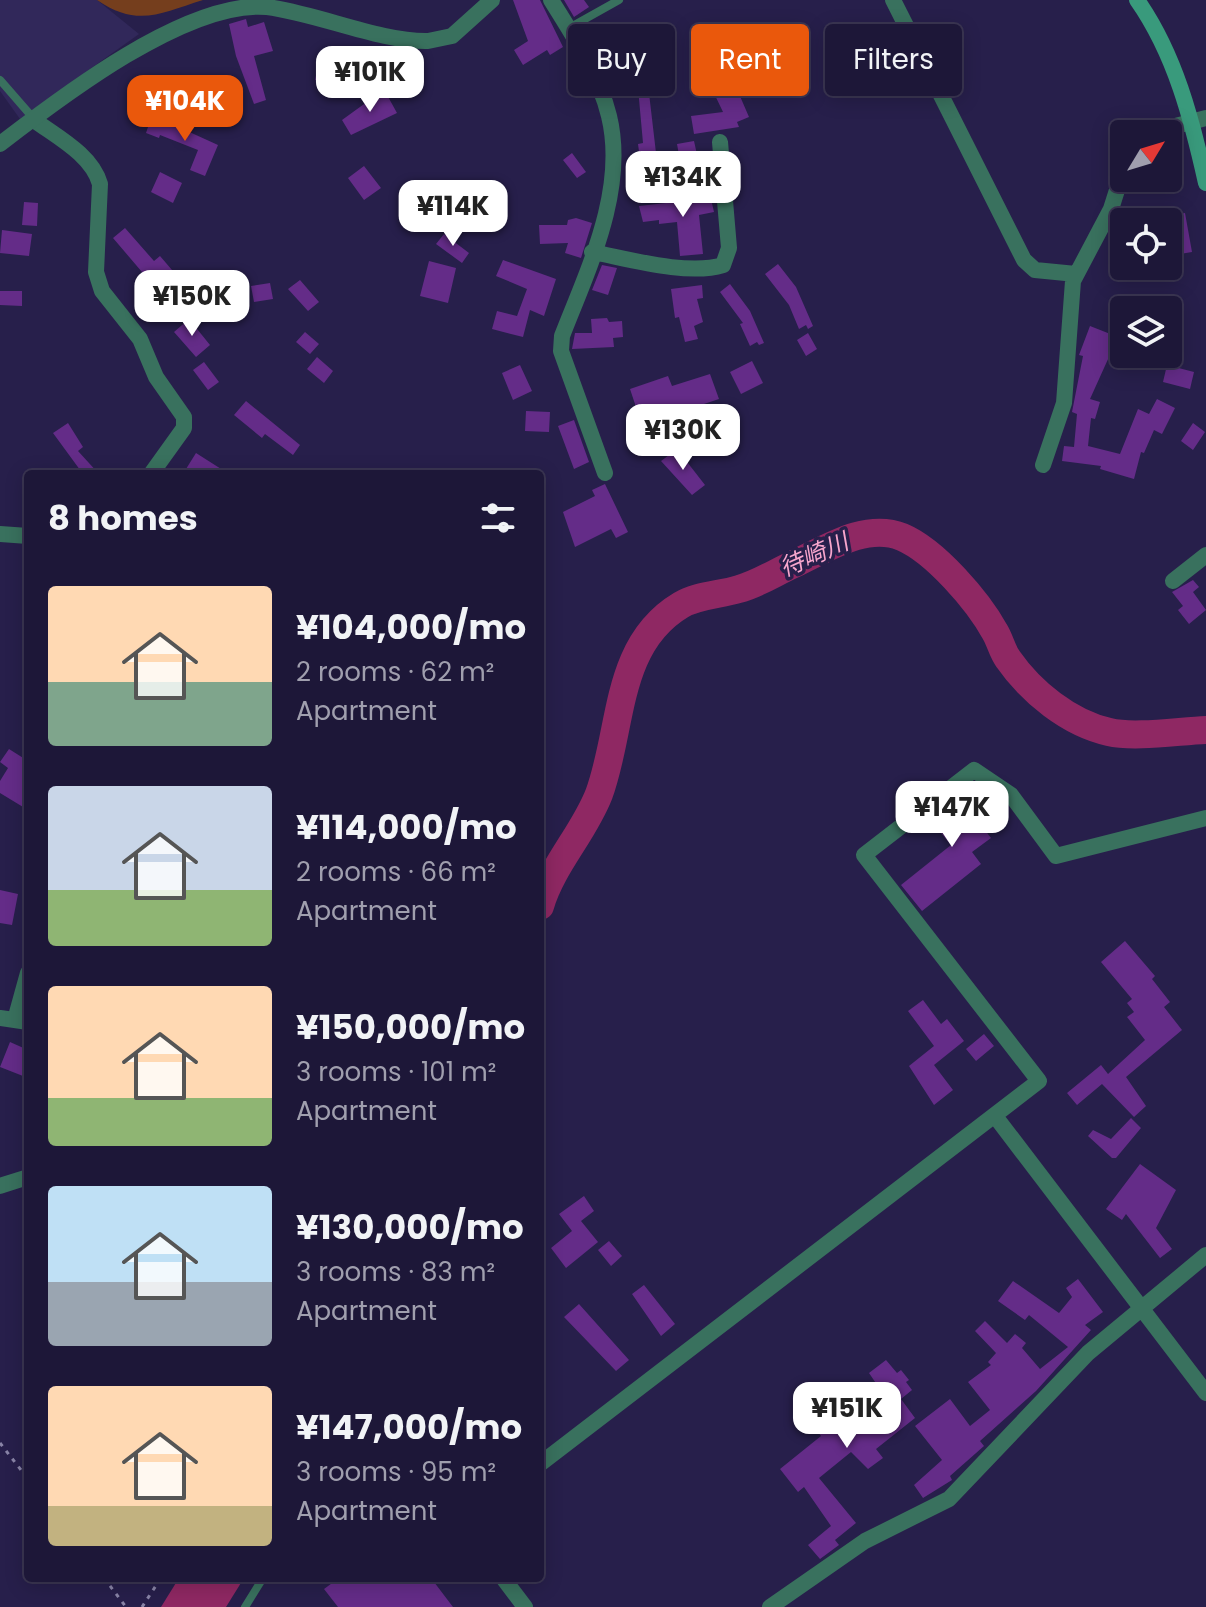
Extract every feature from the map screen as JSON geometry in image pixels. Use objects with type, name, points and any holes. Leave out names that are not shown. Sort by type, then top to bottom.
[{"type":"main road","points":[[1137,0],[1199,120],[1206,183]]},
{"type":"street","points":[[0,144],[157,36],[219,11],[263,6],[428,41],[452,36],[492,0]]},
{"type":"street","points":[[551,0],[568,28]]},
{"type":"street","points":[[893,0],[1024,260],[1035,270],[1076,274]]},
{"type":"street","points":[[601,96],[613,140],[611,193],[562,336],[561,351],[605,473]]},
{"type":"street","points":[[34,120],[84,157],[97,173],[100,184],[96,272],[102,291],[140,339],[156,377],[184,417],[184,428],[154,470]]},
{"type":"street","points":[[592,252],[650,263],[712,269],[723,265],[729,248],[720,142]]},
{"type":"street","points":[[1043,465],[1064,403],[1076,274],[1111,209],[1116,192]]},
{"type":"street","points":[[0,534],[24,536]]},
{"type":"street","points":[[1173,581],[1206,555]]},
{"type":"street","points":[[544,1461],[1039,1081],[864,855],[974,770],[1011,795],[1056,856],[1206,818]]},
{"type":"street","points":[[14,1020],[24,986]]},
{"type":"street","points":[[995,1116],[1206,1393]]},
{"type":"street","points":[[0,1186],[24,1178]]},
{"type":"street","points":[[770,1607],[865,1541],[949,1499],[1012,1429],[1140,1307],[1206,1255]]},
{"type":"street","points":[[506,1582],[525,1607]]},
{"type":"lane","points":[[575,24],[619,0]]},
{"type":"lane","points":[[0,80],[34,120]]},
{"type":"lane","points":[[245,1607],[261,1582]]},
{"type":"path","points":[[0,1443],[24,1474]]},
{"type":"path","points":[[107,1582],[126,1607]]},
{"type":"path","points":[[142,1607],[158,1582]]},
{"type":"shaded area","points":[[0,0],[97,0],[139,34],[20,119],[0,91]]},
{"type":"shaded area","points":[[97,0],[203,0],[162,13],[137,16],[112,9]]},
{"type":"shaded area","points":[[177,1582],[242,1582],[226,1607],[161,1607]]},
{"type":"building","points":[[513,0],[540,0],[563,47],[550,55],[547,50],[523,65],[514,50],[528,41]]},
{"type":"building","points":[[564,0],[584,0],[589,7],[574,17]]},
{"type":"building","points":[[246,19],[248,27],[264,22],[273,51],[254,56],[266,100],[254,104],[236,56],[229,24]]},
{"type":"building","points":[[372,46],[388,52],[383,66],[367,62]]},
{"type":"building","points":[[321,54],[371,66],[378,79],[371,99],[356,93],[357,90],[315,80]]},
{"type":"building","points":[[408,55],[423,58],[419,75],[404,72]]},
{"type":"building","points":[[386,93],[397,113],[351,135],[342,120],[371,99]]},
{"type":"building","points":[[639,96],[649,96],[658,170],[632,172],[631,160],[640,159],[638,144],[643,143]]},
{"type":"building","points":[[715,96],[740,96],[749,117],[737,122],[739,127],[694,134],[691,116],[723,112]]},
{"type":"building","points":[[152,115],[218,145],[205,176],[190,170],[198,150],[160,135],[159,138],[146,133]]},
{"type":"building","points":[[694,141],[700,168],[682,172],[677,144]]},
{"type":"building","points":[[572,153],[586,172],[577,178],[563,160]]},
{"type":"building","points":[[364,166],[381,188],[364,200],[348,178]]},
{"type":"building","points":[[160,172],[182,183],[173,203],[151,192]]},
{"type":"building","points":[[708,186],[714,212],[699,215],[703,254],[680,256],[677,222],[643,222],[639,206],[675,202],[696,195],[694,189]]},
{"type":"building","points":[[24,202],[38,203],[37,226],[22,225]]},
{"type":"building","points":[[1185,213],[1192,252],[1182,254],[1182,214]]},
{"type":"building","points":[[576,218],[592,223],[581,258],[565,253],[568,243],[540,244],[539,225],[567,225],[568,220]]},
{"type":"building","points":[[125,228],[154,261],[160,256],[184,284],[165,299],[113,238]]},
{"type":"building","points":[[2,230],[32,234],[29,256],[0,253]]},
{"type":"building","points":[[444,234],[469,253],[462,263],[436,244]]},
{"type":"building","points":[[503,260],[556,279],[544,316],[530,310],[523,337],[492,329],[497,311],[517,316],[527,289],[496,276]]},
{"type":"building","points":[[429,261],[456,268],[448,303],[420,296]]},
{"type":"building","points":[[778,264],[796,287],[813,326],[808,329],[806,325],[799,329],[789,305],[765,274]]},
{"type":"building","points":[[602,265],[617,268],[608,295],[592,290]]},
{"type":"building","points":[[300,280],[319,302],[308,311],[288,289]]},
{"type":"building","points":[[270,283],[273,299],[254,302],[251,286]]},
{"type":"building","points":[[730,284],[750,311],[764,343],[759,345],[757,342],[750,346],[740,324],[743,323],[720,292]]},
{"type":"building","points":[[702,285],[703,298],[697,299],[703,322],[694,326],[698,339],[685,342],[679,317],[675,318],[671,289]]},
{"type":"building","points":[[0,291],[22,291],[22,306],[0,305]]},
{"type":"building","points":[[607,318],[609,322],[622,321],[623,337],[613,338],[614,347],[572,349],[575,333],[592,333],[591,319]]},
{"type":"building","points":[[189,319],[210,345],[196,357],[174,332]]},
{"type":"building","points":[[1090,326],[1110,334],[1110,355],[1090,399],[1100,402],[1095,419],[1091,418],[1088,446],[1120,454],[1138,409],[1149,414],[1157,399],[1175,408],[1162,434],[1154,430],[1144,453],[1141,452],[1134,479],[1100,469],[1101,466],[1062,461],[1064,446],[1074,447],[1077,414],[1072,412],[1083,356],[1079,355]]},
{"type":"building","points":[[305,332],[319,344],[310,354],[296,342]]},
{"type":"building","points":[[808,333],[817,349],[806,356],[797,340]]},
{"type":"building","points":[[317,357],[333,371],[324,383],[307,369]]},
{"type":"building","points":[[752,361],[763,383],[741,394],[730,372]]},
{"type":"building","points":[[204,362],[219,382],[208,390],[193,370]]},
{"type":"building","points":[[520,365],[532,391],[513,400],[502,373]]},
{"type":"building","points":[[1166,368],[1194,372],[1190,389],[1163,382]]},
{"type":"building","points":[[710,374],[719,399],[674,414],[682,430],[663,440],[645,407],[637,410],[630,389],[668,376],[672,386]]},
{"type":"building","points":[[246,401],[300,445],[293,455],[265,434],[262,438],[234,415]]},
{"type":"building","points":[[526,411],[550,412],[549,432],[525,431]]},
{"type":"building","points":[[574,420],[589,462],[574,469],[558,426]]},
{"type":"building","points":[[68,423],[83,447],[78,451],[95,470],[80,470],[53,433]]},
{"type":"building","points":[[1193,423],[1205,432],[1193,450],[1181,441]]},
{"type":"building","points":[[677,449],[705,485],[692,495],[661,461]]},
{"type":"building","points":[[196,453],[223,470],[188,470]]},
{"type":"building","points":[[605,484],[628,532],[616,538],[611,529],[575,547],[563,512],[595,496],[592,490]]},
{"type":"building","points":[[1193,580],[1199,587],[1193,592],[1206,610],[1189,624],[1178,610],[1183,606],[1172,592]]},
{"type":"building","points":[[9,749],[24,758],[24,808],[0,793],[0,781],[8,768],[0,762]]},
{"type":"building","points":[[971,786],[991,811],[978,821],[991,838],[972,852],[981,864],[922,911],[901,885],[951,845],[929,819]]},
{"type":"building","points":[[0,890],[18,894],[12,925],[0,923]]},
{"type":"building","points":[[1125,941],[1155,976],[1152,979],[1170,1002],[1164,1007],[1182,1030],[1126,1077],[1146,1106],[1134,1117],[1102,1084],[1077,1105],[1067,1093],[1101,1065],[1108,1074],[1145,1040],[1127,1017],[1134,1012],[1127,1003],[1132,999],[1101,962]]},
{"type":"building","points":[[923,1000],[941,1024],[947,1019],[964,1041],[934,1065],[953,1090],[934,1105],[909,1066],[934,1046],[908,1011]]},
{"type":"building","points":[[984,1034],[994,1046],[976,1061],[966,1049]]},
{"type":"building","points":[[10,1042],[24,1048],[23,1076],[0,1067]]},
{"type":"building","points":[[1131,1118],[1141,1128],[1116,1158],[1112,1158],[1088,1136],[1093,1130],[1111,1139]]},
{"type":"building","points":[[1140,1164],[1176,1190],[1156,1228],[1172,1249],[1160,1258],[1126,1214],[1122,1220],[1106,1209]]},
{"type":"building","points":[[584,1196],[594,1211],[581,1221],[598,1242],[566,1268],[551,1248],[572,1231],[559,1214]]},
{"type":"building","points":[[609,1241],[622,1256],[611,1266],[598,1250]]},
{"type":"building","points":[[1078,1279],[1103,1312],[1085,1325],[1091,1330],[1036,1391],[980,1441],[984,1446],[950,1476],[952,1480],[923,1498],[914,1485],[942,1460],[915,1426],[950,1399],[970,1426],[990,1410],[968,1382],[991,1365],[988,1362],[996,1353],[975,1331],[985,1321],[1007,1343],[1015,1334],[1026,1343],[1022,1348],[1040,1369],[1068,1347],[1029,1315],[1025,1320],[998,1301],[1013,1281],[1059,1313],[1072,1297],[1066,1288]]},
{"type":"building","points":[[644,1285],[675,1324],[661,1336],[632,1294]]},
{"type":"building","points":[[579,1304],[629,1360],[616,1371],[564,1317]]},
{"type":"building","points":[[886,1360],[897,1373],[901,1370],[909,1380],[906,1382],[912,1390],[901,1399],[915,1418],[876,1449],[883,1458],[868,1469],[851,1452],[819,1478],[856,1523],[835,1540],[839,1545],[820,1559],[808,1545],[831,1526],[804,1487],[798,1492],[780,1469],[821,1436],[808,1419],[834,1399],[860,1427],[890,1404],[869,1373]]},
{"type":"building","points":[[334,1582],[434,1582],[453,1607],[338,1607],[324,1589]]},
{"type":"waterway","name":"待崎川","points":[[544,894],[599,794],[632,665],[643,642],[659,622],[681,605],[746,587],[860,535],[888,533],[902,537],[928,553],[978,606],[1017,671],[1066,714],[1094,728],[1119,734],[1206,730]]}]
